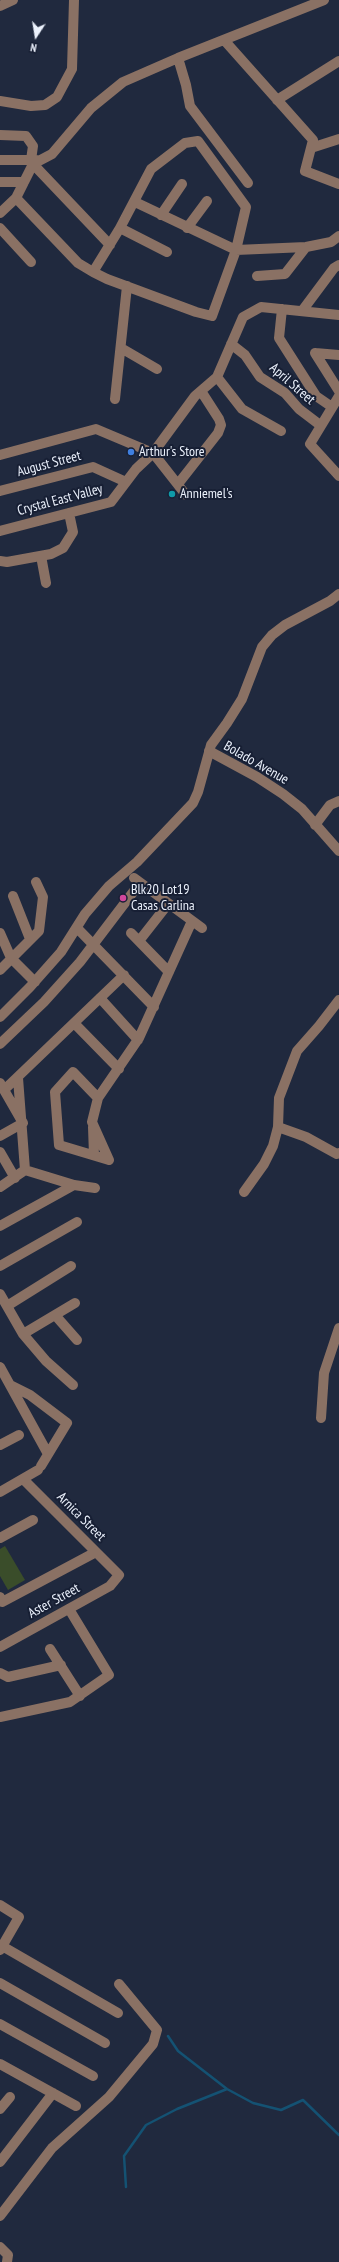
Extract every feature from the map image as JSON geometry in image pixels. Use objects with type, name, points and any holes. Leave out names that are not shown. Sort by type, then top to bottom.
[{"type":"street","points":[[0,6],[12,0]]},
{"type":"street","points":[[0,101],[31,106],[45,105],[57,97],[72,68],[74,0]]},
{"type":"street","points":[[0,160],[34,161],[52,154],[91,108],[123,82],[178,58],[324,0]]},
{"type":"street","points":[[224,40],[306,131],[312,140],[305,171],[339,184]]},
{"type":"street","points":[[178,58],[190,106],[248,183]]},
{"type":"street","points":[[277,100],[339,61]]},
{"type":"street","points":[[0,135],[26,136],[33,146],[34,161],[24,182],[0,213]]},
{"type":"street","points":[[311,148],[339,139]]},
{"type":"street","points":[[8,202],[78,263],[93,272],[196,312],[212,316],[236,250],[246,207],[198,141],[185,143],[151,169],[135,202],[93,272]]},
{"type":"street","points":[[34,161],[110,245]]},
{"type":"street","points":[[0,182],[24,182]]},
{"type":"street","points":[[161,215],[182,184]]},
{"type":"street","points":[[187,228],[207,201]]},
{"type":"street","points":[[135,202],[236,250],[306,247],[331,242],[339,236]]},
{"type":"street","points":[[0,228],[31,262]]},
{"type":"street","points":[[120,228],[167,252]]},
{"type":"street","points":[[257,276],[285,274],[306,247]]},
{"type":"street","points":[[302,311],[334,268],[339,265]]},
{"type":"street","points":[[115,399],[127,286]]},
{"type":"street","name":"Crystal East Valley","points":[[0,531],[111,502],[136,469],[153,453],[195,396],[218,377],[243,317],[261,307],[339,315]]},
{"type":"street","points":[[282,309],[279,338],[316,396],[332,407]]},
{"type":"street","name":"April Street","points":[[231,344],[245,355],[260,378],[285,393],[299,409],[320,425]]},
{"type":"street","points":[[121,348],[157,369]]},
{"type":"street","points":[[339,355],[315,353],[339,391]]},
{"type":"street","points":[[218,377],[242,409],[281,431]]},
{"type":"street","points":[[178,484],[218,433],[221,425],[219,419],[201,391]]},
{"type":"street","points":[[339,396],[320,425],[310,444],[339,476]]},
{"type":"street","points":[[0,455],[96,429],[153,453],[186,495]]},
{"type":"street","name":"August Street","points":[[0,492],[93,466],[126,482]]},
{"type":"street","points":[[0,561],[7,562],[51,554],[63,548],[73,532],[69,513]]},
{"type":"street","points":[[41,556],[46,582]]},
{"type":"street","points":[[0,1017],[35,982],[61,952],[109,886],[137,862],[193,803],[198,792],[211,745],[228,723],[242,700],[262,647],[272,635],[285,625],[330,601],[339,594]]},
{"type":"street","name":"Bolado Avenue","points":[[209,751],[257,777],[283,794],[302,809],[339,851]]},
{"type":"street","points":[[315,825],[330,805],[339,801]]},
{"type":"street","points":[[0,1044],[44,1002],[94,944],[137,880],[202,928]]},
{"type":"street","points":[[0,970],[39,931],[41,925],[43,898],[36,882]]},
{"type":"street","points":[[13,896],[30,939]]},
{"type":"street","points":[[139,941],[168,904]]},
{"type":"street","points":[[94,1155],[92,1122],[98,1098],[138,1040],[192,921]]},
{"type":"street","points":[[77,928],[154,1007]]},
{"type":"street","points":[[0,933],[11,958],[35,982]]},
{"type":"street","points":[[131,933],[169,972]]},
{"type":"street","points":[[23,1123],[2,1086],[18,1078],[124,975]]},
{"type":"street","points":[[100,998],[138,1040]]},
{"type":"street","points":[[244,1192],[264,1164],[273,1146],[278,1127],[279,1098],[297,1051],[320,1026],[339,1000]]},
{"type":"street","points":[[74,1023],[119,1069]]},
{"type":"street","points":[[92,1122],[109,1160],[59,1145],[55,1092],[73,1072],[98,1098]]},
{"type":"street","points":[[18,1078],[23,1123],[25,1170]]},
{"type":"street","points":[[0,1136],[23,1123]]},
{"type":"street","points":[[278,1127],[306,1137],[337,1154],[339,1153]]},
{"type":"street","points":[[0,1152],[15,1178]]},
{"type":"street","points":[[0,1187],[25,1170]]},
{"type":"street","points":[[25,1170],[74,1185],[96,1188]]},
{"type":"street","points":[[0,1226],[74,1185]]},
{"type":"street","points":[[0,1266],[77,1222]]},
{"type":"street","points":[[7,1306],[71,1266]]},
{"type":"street","points":[[0,1294],[23,1334],[46,1361],[73,1385]]},
{"type":"street","points":[[23,1334],[75,1303]]},
{"type":"street","points":[[55,1315],[78,1340]]},
{"type":"street","points":[[321,1418],[324,1373],[339,1328]]},
{"type":"street","points":[[0,1367],[48,1454]]},
{"type":"street","points":[[0,1492],[40,1468],[67,1423],[30,1395],[10,1385]]},
{"type":"street","points":[[1,1444],[19,1435]]},
{"type":"street","name":"Arnica Street","points":[[23,1479],[119,1575]]},
{"type":"street","points":[[0,1538],[33,1520]]},
{"type":"street","points":[[1,1599],[96,1552]]},
{"type":"street","name":"Aster Street","points":[[0,1647],[110,1586],[119,1575]]},
{"type":"street","points":[[0,1717],[70,1702],[109,1675],[69,1609]]},
{"type":"street","points":[[50,1649],[80,1696]]},
{"type":"street","points":[[0,1673],[8,1677],[61,1666]]},
{"type":"street","points":[[0,1905],[19,1917],[1,1948],[118,2013]]},
{"type":"street","points":[[0,1983],[105,2043]]},
{"type":"street","points":[[0,2216],[52,2148],[109,2097],[153,2044],[157,2030],[119,1984]]},
{"type":"street","points":[[0,2024],[93,2076]]},
{"type":"street","points":[[0,2064],[76,2106]]},
{"type":"street","points":[[0,2162],[53,2094]]},
{"type":"street","points":[[0,2247],[8,2255],[7,2262]]},
{"type":"green space","points":[[5,1546],[25,1580],[8,1590],[0,1576],[0,1549]]},
{"type":"waterway","points":[[168,2036],[178,2051],[227,2089],[253,2103],[281,2110],[303,2100],[339,2135]]},
{"type":"waterway","points":[[126,2187],[124,2156],[146,2125],[177,2109],[227,2089]]},
{"type":"place","name":"Arthur's Store","points":[[131,452]]},
{"type":"place","name":"Anniemel's","points":[[172,494]]},
{"type":"place","name":"Blk20 Lot19 Casas Carlina","points":[[123,898]]}]
